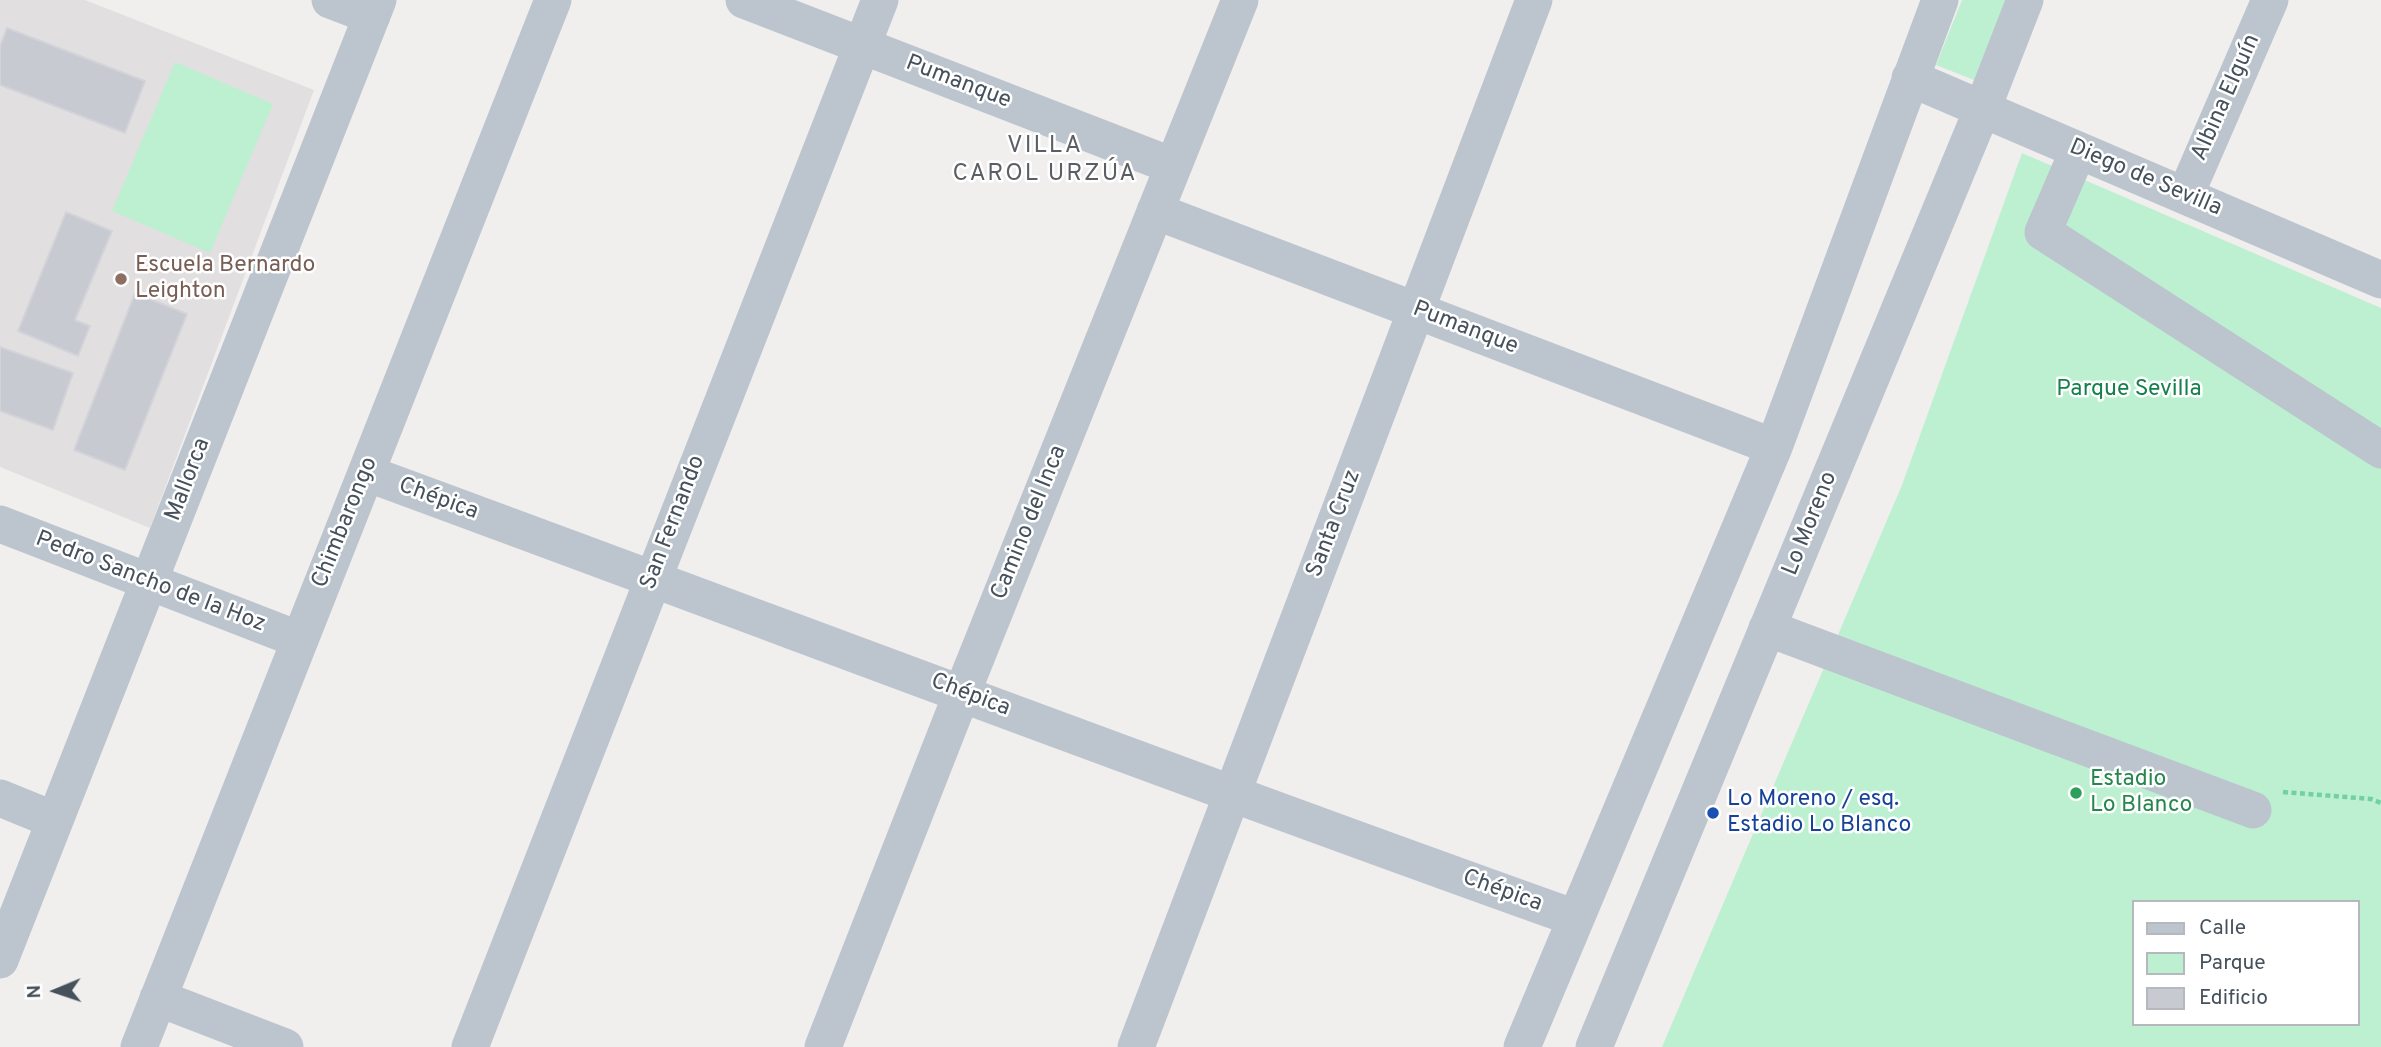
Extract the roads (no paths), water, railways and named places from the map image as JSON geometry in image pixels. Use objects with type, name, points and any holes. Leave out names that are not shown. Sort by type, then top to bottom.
[{"type":"street","points":[[330,0],[375,8]]},
{"type":"street","name":"Chimbarongo","points":[[139,1047],[553,0]]},
{"type":"street","name":"Pumanque","points":[[744,0],[1173,166]]},
{"type":"street","name":"San Fernando","points":[[470,1047],[880,0]]},
{"type":"street","name":"Camino del Inca","points":[[823,1047],[1240,0]]},
{"type":"street","name":"Santa Cruz","points":[[1136,1047],[1534,0]]},
{"type":"street","points":[[1522,1047],[1774,447],[1940,0]]},
{"type":"street","name":"Lo Moreno","points":[[1594,1047],[1982,110],[2025,0]]},
{"type":"street","name":"Albina Elguín","points":[[2185,196],[2270,0]]},
{"type":"street","name":"Mallorca","points":[[0,960],[375,8]]},
{"type":"street","name":"Diego de Sevilla","points":[[1910,78],[2185,196],[2377,268]]},
{"type":"street","points":[[2078,151],[2043,232],[2381,450]]},
{"type":"street","name":"Pumanque","points":[[1156,212],[1774,447]]},
{"type":"street","name":"Chépica","points":[[366,473],[962,693],[1232,796],[1575,918]]},
{"type":"street","name":"Pedro Sancho de la Hoz","points":[[0,524],[300,640]]},
{"type":"street","points":[[1767,628],[2253,810]]},
{"type":"street","points":[[0,798],[54,820]]},
{"type":"street","points":[[159,998],[285,1047]]},
{"type":"place","name":"Escuela Bernardo Leighton","points":[[121,279]]},
{"type":"place","name":"Estadio Lo Blanco","points":[[2076,793]]},
{"type":"place","name":"Lo Moreno / esq. Estadio Lo Blanco","points":[[1713,813]]},
{"type":"district","name":"VILLA CAROL URZÚA","points":[[1045,161]]},
{"type":"park label","name":"Parque Sevilla","points":[[2129,390]]}]
